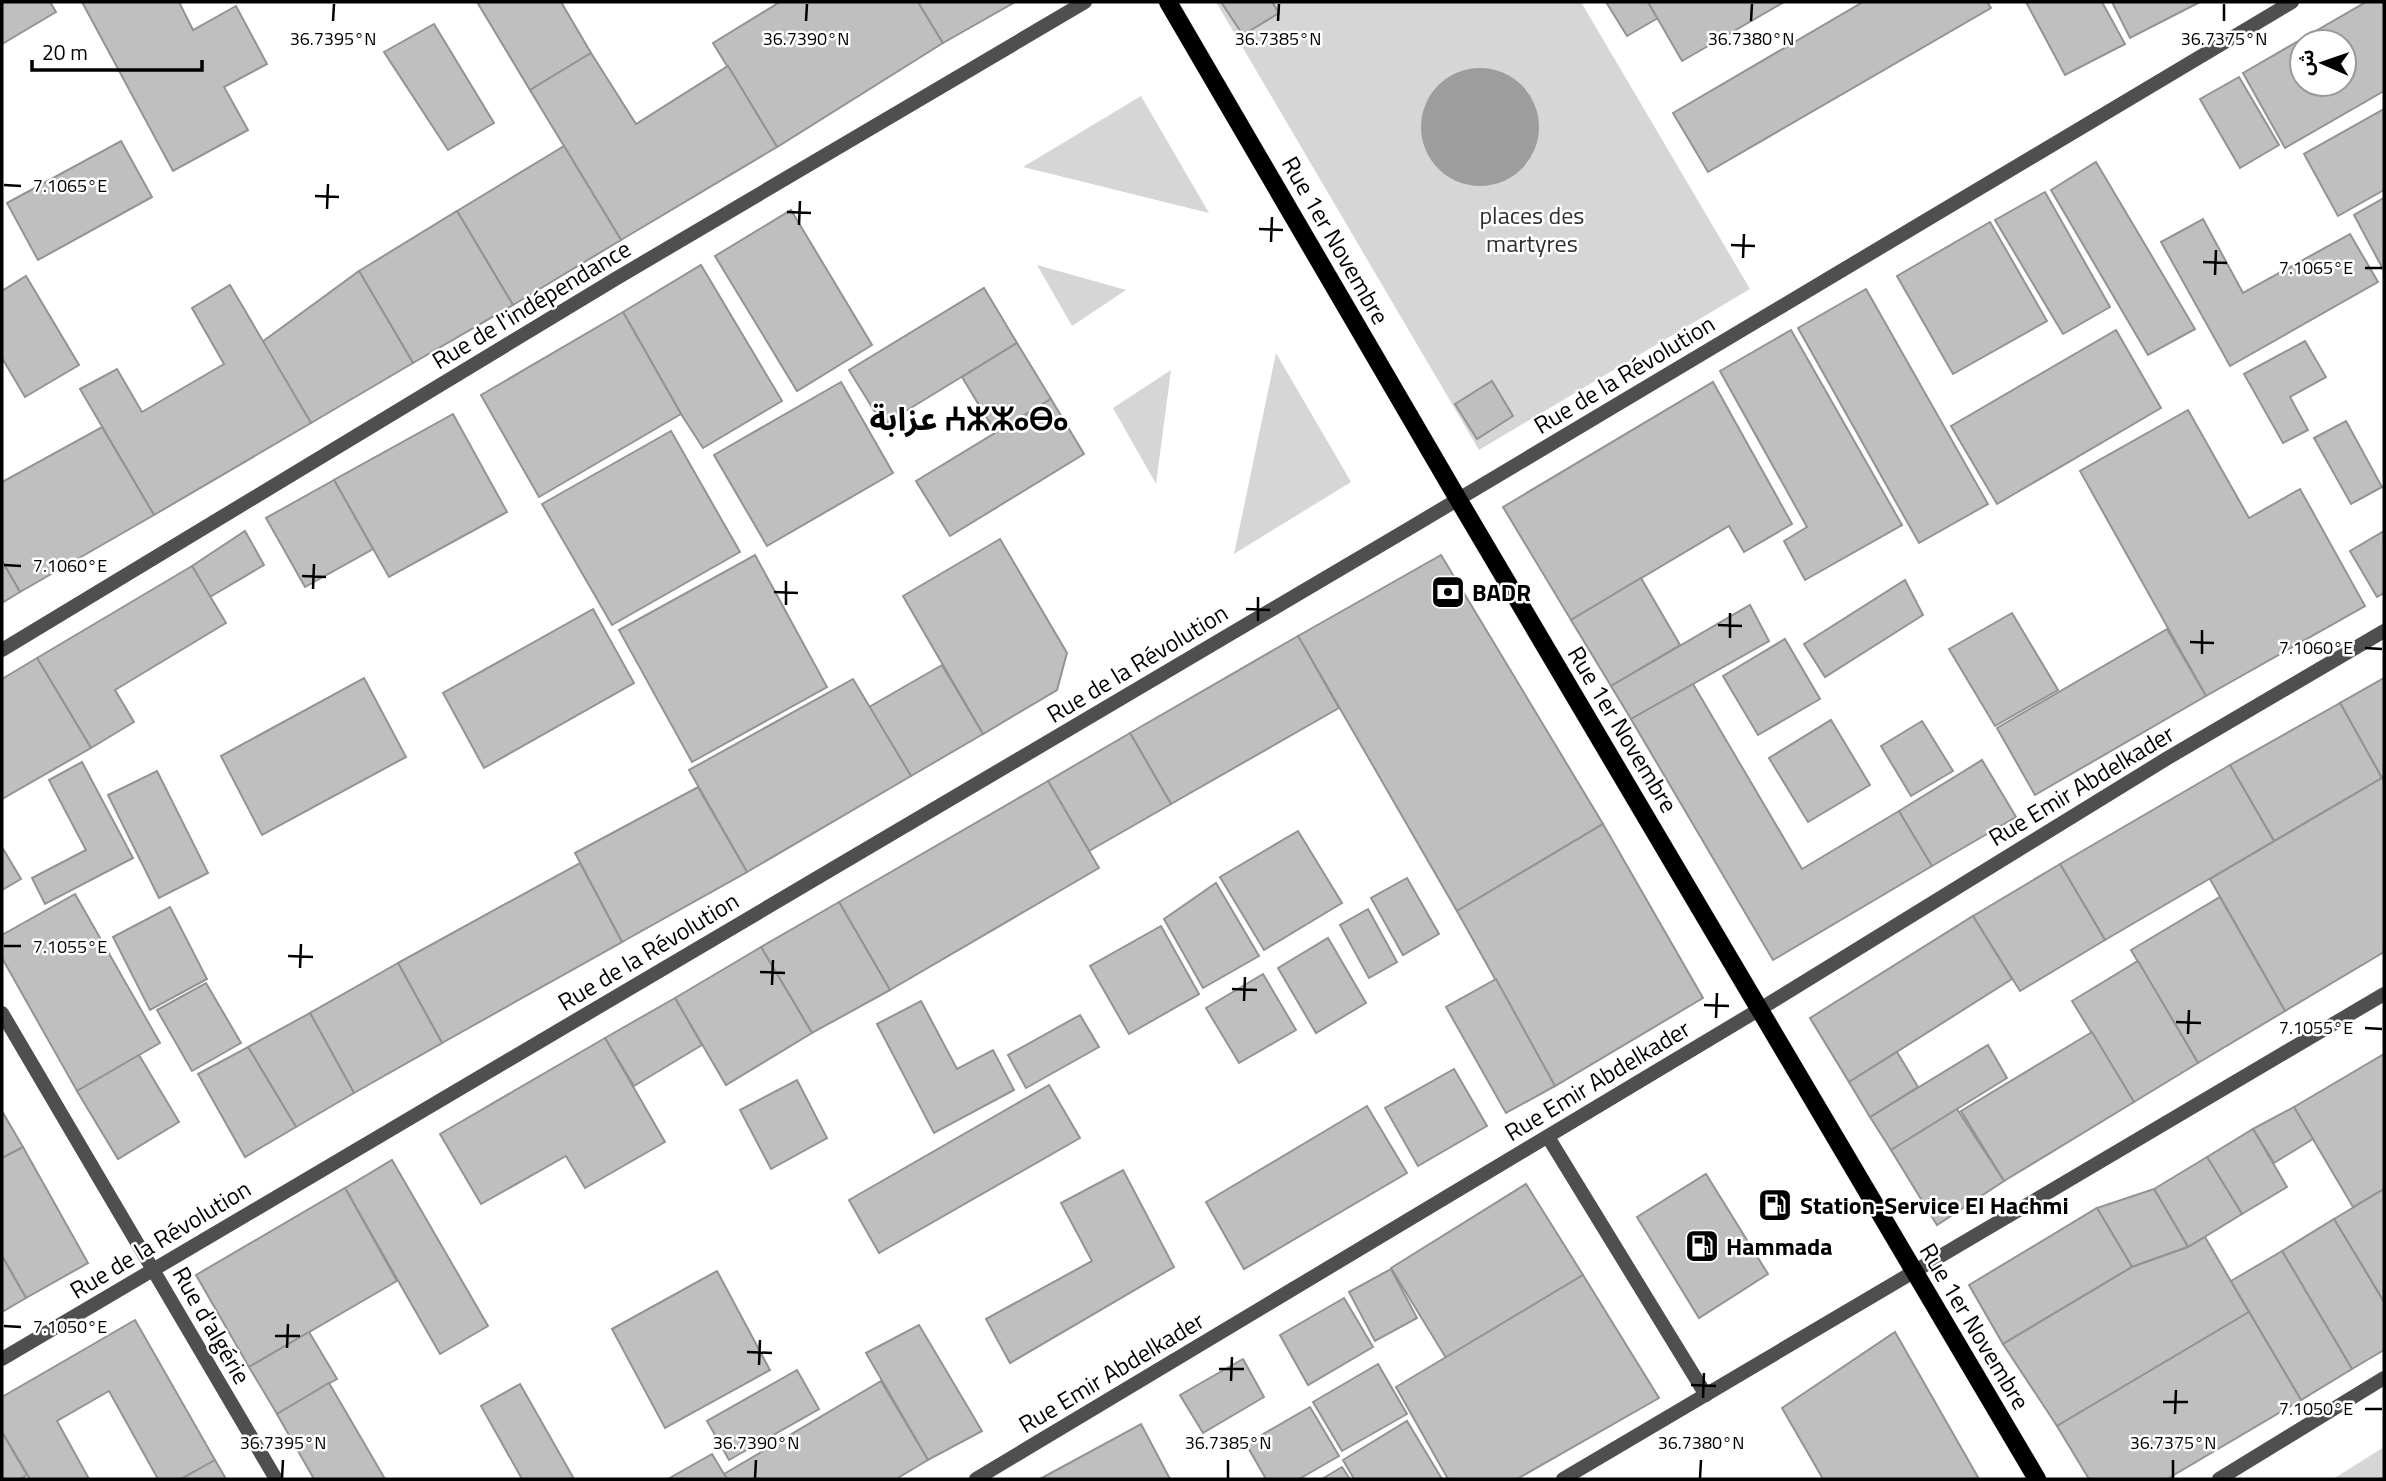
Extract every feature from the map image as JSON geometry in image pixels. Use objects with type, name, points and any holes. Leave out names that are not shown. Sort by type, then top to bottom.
[{"type":"main road","name":"Rue 1er Novembre","points":[[1168,2],[2037,1479]]},
{"type":"street","name":"Rue de l'indépendance","points":[[2,649],[629,271],[1086,2]]},
{"type":"street","name":"Rue de la Révolution","points":[[2,1359],[1458,499],[2292,2]]},
{"type":"street","name":"Rue Emir Abdelkader","points":[[976,1479],[1760,1009],[2166,759],[2384,631]]},
{"type":"street","points":[[1563,1479],[2384,994]]},
{"type":"street","name":"Rue d'algérie","points":[[2,1013],[276,1479]]},
{"type":"street","points":[[1548,1137],[1706,1395]]},
{"type":"street","points":[[2219,1479],[2384,1378]]},
{"type":"green space","name":"places des martyres","points":[[1216,2],[1581,2],[1750,289],[1479,450]]},
{"type":"green space","points":[[1141,96],[1209,213],[1023,167]]},
{"type":"green space","points":[[1037,265],[1126,290],[1072,326]]},
{"type":"green space","points":[[1276,353],[1351,482],[1234,554]]},
{"type":"green space","points":[[1171,370],[1156,484],[1113,408]]},
{"type":"green space","points":[[2384,1447],[2384,1479],[2333,1479]]},
{"type":"shaded area","points":[[1480,68],[1503,72],[1522,85],[1535,104],[1539,127],[1535,150],[1522,169],[1503,182],[1480,186],[1457,182],[1438,169],[1425,150],[1421,127],[1425,104],[1438,85],[1457,72]]},
{"type":"building","points":[[2,2],[50,2],[56,12],[2,44]]},
{"type":"building","points":[[82,2],[179,2],[193,30],[236,6],[267,64],[224,87],[248,130],[173,171]]},
{"type":"building","points":[[477,2],[561,2],[591,53],[530,90]]},
{"type":"building","points":[[780,2],[918,2],[943,43],[777,147],[713,43]]},
{"type":"building","points":[[918,2],[1015,2],[943,43]]},
{"type":"building","points":[[1221,2],[1272,2],[1279,13],[1243,35]]},
{"type":"building","points":[[1606,2],[1648,2],[1658,18],[1627,36]]},
{"type":"building","points":[[1648,2],[1784,2],[1682,61]]},
{"type":"building","points":[[1863,2],[1987,2],[1991,8],[1708,172],[1673,113]]},
{"type":"building","points":[[2026,2],[2102,2],[2125,44],[2065,75]]},
{"type":"building","points":[[2112,2],[2200,2],[2130,38]]},
{"type":"building","points":[[2366,2],[2384,2],[2384,91],[2285,148],[2243,73],[2288,47],[2288,98],[2358,98],[2358,28],[2321,28]]},
{"type":"building","points":[[434,24],[494,123],[448,150],[384,52]]},
{"type":"building","points":[[591,53],[636,124],[728,66],[777,147],[621,240],[530,90]]},
{"type":"building","points":[[2239,77],[2279,145],[2240,168],[2200,99]]},
{"type":"building","points":[[2384,109],[2384,190],[2338,216],[2304,154]]},
{"type":"building","points":[[121,141],[152,197],[38,260],[7,203]]},
{"type":"building","points":[[564,146],[621,240],[513,305],[457,211]]},
{"type":"building","points":[[2096,162],[2195,329],[2148,355],[2051,190]]},
{"type":"building","points":[[2045,192],[2110,307],[2063,334],[1995,220]]},
{"type":"building","points":[[2384,198],[2384,271],[2354,215]]},
{"type":"building","points":[[791,210],[872,345],[797,391],[715,256]]},
{"type":"building","points":[[457,211],[513,305],[413,363],[359,271]]},
{"type":"building","points":[[2203,219],[2243,293],[2350,234],[2378,282],[2230,366],[2161,242]]},
{"type":"building","points":[[1990,222],[2047,321],[1953,374],[1897,276]]},
{"type":"building","points":[[701,265],[782,401],[703,448],[623,312]]},
{"type":"building","points":[[359,271],[413,363],[311,423],[262,342]]},
{"type":"building","points":[[26,276],[79,365],[25,397],[2,358],[2,291]]},
{"type":"building","points":[[230,285],[311,423],[154,515],[80,389],[117,369],[142,412],[224,364],[192,308]]},
{"type":"building","points":[[984,288],[1017,343],[883,425],[849,370]]},
{"type":"building","points":[[1866,289],[1988,504],[1919,543],[1798,328]]},
{"type":"building","points":[[623,312],[681,414],[539,497],[481,395]]},
{"type":"building","points":[[1791,330],[1902,525],[1805,580],[1784,541],[1807,527],[1720,371]]},
{"type":"building","points":[[2116,330],[2161,408],[1997,504],[1951,426]]},
{"type":"building","points":[[2305,341],[2326,377],[2290,397],[2308,430],[2283,443],[2244,374]]},
{"type":"building","points":[[1017,343],[1051,399],[996,433],[962,377]]},
{"type":"building","points":[[1492,381],[1513,416],[1477,439],[1455,404]]},
{"type":"building","points":[[841,382],[893,473],[767,546],[714,455]]},
{"type":"building","points":[[1713,382],[1792,524],[1744,552],[1729,526],[1571,620],[1503,507]]},
{"type":"building","points":[[1051,399],[1084,454],[950,536],[916,481]]},
{"type":"building","points":[[2188,410],[2249,518],[2300,489],[2365,606],[2206,696],[2080,471]]},
{"type":"building","points":[[453,414],[507,512],[389,577],[334,480]]},
{"type":"building","points":[[2346,421],[2382,487],[2351,504],[2314,438]]},
{"type":"building","points":[[102,427],[154,515],[20,592],[2,561],[2,482]]},
{"type":"building","points":[[671,431],[740,552],[612,625],[542,504]]},
{"type":"building","points":[[334,480],[373,549],[305,587],[266,518]]},
{"type":"building","points":[[245,531],[264,565],[210,597],[192,566]]},
{"type":"building","points":[[2384,531],[2384,593],[2377,597],[2350,551]]},
{"type":"building","points":[[1000,539],[1067,653],[1057,690],[983,734],[903,596]]},
{"type":"building","points":[[755,555],[827,687],[692,762],[619,630]]},
{"type":"building","points":[[1441,555],[1603,824],[1457,911],[1298,636]]},
{"type":"building","points":[[2,561],[20,592],[2,603]]},
{"type":"building","points":[[192,566],[226,623],[115,690],[134,722],[91,748],[37,658]]},
{"type":"building","points":[[1641,578],[1680,645],[1611,686],[1571,620]]},
{"type":"building","points":[[1905,580],[1923,615],[1825,677],[1804,644]]},
{"type":"building","points":[[1750,605],[1769,641],[1631,719],[1611,686]]},
{"type":"building","points":[[593,609],[634,683],[484,768],[443,693]]},
{"type":"building","points":[[2012,613],[2058,690],[1995,726],[1949,649]]},
{"type":"building","points":[[2167,629],[2206,696],[2035,795],[1997,728]]},
{"type":"building","points":[[1298,636],[1339,708],[1171,804],[1130,733]]},
{"type":"building","points":[[1785,639],[1820,699],[1758,735],[1723,676]]},
{"type":"building","points":[[37,658],[91,748],[2,799],[2,679]]},
{"type":"building","points":[[942,665],[983,734],[911,776],[869,707]]},
{"type":"building","points":[[364,678],[406,757],[262,835],[221,756]]},
{"type":"building","points":[[2384,678],[2384,782],[2340,703]]},
{"type":"building","points":[[853,679],[911,776],[747,872],[689,770]]},
{"type":"building","points":[[1693,684],[1802,869],[1899,811],[1932,866],[1773,960],[1631,719]]},
{"type":"building","points":[[2340,703],[2382,778],[2274,841],[2230,765]]},
{"type":"building","points":[[1831,720],[1870,785],[1808,822],[1769,758]]},
{"type":"building","points":[[1922,721],[1953,771],[1911,796],[1881,746]]},
{"type":"building","points":[[1130,733],[1171,804],[1089,851],[1048,781]]},
{"type":"building","points":[[1982,760],[2016,817],[1932,866],[1899,811]]},
{"type":"building","points":[[82,762],[133,858],[45,904],[32,878],[86,850],[49,780]]},
{"type":"building","points":[[2230,765],[2274,841],[2105,940],[2060,864]]},
{"type":"building","points":[[157,771],[208,873],[159,898],[108,795]]},
{"type":"building","points":[[2382,778],[2384,952],[2285,1011],[2210,879]]},
{"type":"building","points":[[1048,781],[1099,868],[890,990],[839,902]]},
{"type":"building","points":[[698,787],[747,872],[622,942],[575,853]]},
{"type":"building","points":[[1603,824],[1703,998],[1555,1086],[1457,911]]},
{"type":"building","points":[[1298,831],[1342,903],[1264,950],[1220,877]]},
{"type":"building","points":[[2,847],[21,879],[2,890]]},
{"type":"building","points":[[580,863],[622,942],[442,1043],[398,963]]},
{"type":"building","points":[[2060,864],[2105,940],[2020,991],[1973,916]]},
{"type":"building","points":[[1407,878],[1439,934],[1403,955],[1371,898]]},
{"type":"building","points":[[1216,883],[1259,956],[1203,988],[1164,919]]},
{"type":"building","points":[[75,894],[160,1043],[77,1091],[2,958],[2,935]]},
{"type":"building","points":[[2220,897],[2285,1011],[2198,1063],[2131,950]]},
{"type":"building","points":[[839,902],[890,990],[812,1033],[761,947]]},
{"type":"building","points":[[170,907],[207,979],[150,1010],[113,937]]},
{"type":"building","points":[[1368,909],[1397,962],[1369,978],[1340,925]]},
{"type":"building","points":[[1973,916],[2012,979],[1849,1082],[1810,1018]]},
{"type":"building","points":[[1161,926],[1199,994],[1129,1034],[1090,966]]},
{"type":"building","points":[[1328,938],[1366,1003],[1316,1033],[1278,968]]},
{"type":"building","points":[[761,947],[812,1033],[726,1085],[675,998]]},
{"type":"building","points":[[2138,961],[2198,1063],[2134,1102],[2072,1001]]},
{"type":"building","points":[[398,963],[442,1043],[354,1093],[310,1013]]},
{"type":"building","points":[[1263,974],[1296,1030],[1239,1063],[1206,1008]]},
{"type":"building","points":[[1496,979],[1555,1086],[1506,1113],[1446,1007]]},
{"type":"building","points":[[206,983],[241,1043],[192,1071],[157,1010]]},
{"type":"building","points":[[675,998],[702,1045],[634,1086],[605,1038]]},
{"type":"building","points":[[921,1001],[957,1069],[993,1050],[1014,1090],[934,1133],[877,1024]]},
{"type":"building","points":[[310,1013],[354,1093],[296,1127],[248,1047]]},
{"type":"building","points":[[1080,1015],[1099,1047],[1026,1088],[1008,1055]]},
{"type":"building","points":[[2092,1032],[2134,1102],[2004,1181],[1961,1111]]},
{"type":"building","points":[[605,1038],[665,1142],[585,1188],[566,1156],[481,1204],[440,1134]]},
{"type":"building","points":[[1988,1045],[2007,1078],[1891,1150],[1870,1117]]},
{"type":"building","points":[[248,1047],[296,1127],[245,1157],[198,1074]]},
{"type":"building","points":[[1897,1052],[1918,1087],[1870,1117],[1849,1082]]},
{"type":"building","points":[[2384,1054],[2384,1189],[2353,1207],[2294,1107]]},
{"type":"building","points":[[139,1055],[179,1122],[118,1159],[77,1091]]},
{"type":"building","points":[[1454,1069],[1487,1126],[1418,1166],[1385,1108]]},
{"type":"building","points":[[797,1080],[827,1138],[771,1169],[740,1110]]},
{"type":"building","points":[[1049,1085],[1080,1138],[879,1253],[849,1200]]},
{"type":"building","points":[[1367,1106],[1407,1173],[1244,1269],[1206,1202]]},
{"type":"building","points":[[2294,1107],[2313,1139],[2274,1163],[2253,1129]]},
{"type":"building","points":[[1957,1109],[2004,1181],[1937,1225],[1891,1150]]},
{"type":"building","points":[[2,1111],[23,1147],[2,1158]]},
{"type":"building","points":[[2253,1129],[2287,1187],[2242,1214],[2207,1157]]},
{"type":"building","points":[[23,1147],[88,1263],[26,1298],[2,1256],[2,1158]]},
{"type":"building","points":[[2207,1157],[2242,1214],[2188,1247],[2154,1189]]},
{"type":"building","points":[[392,1160],[488,1326],[440,1354],[345,1188]]},
{"type":"building","points":[[1123,1170],[1174,1267],[1010,1363],[986,1319],[1092,1261],[1061,1203]]},
{"type":"building","name":"Hammada","points":[[1706,1174],[1768,1274],[1699,1318],[1637,1217]]},
{"type":"building","points":[[1526,1184],[1583,1275],[1446,1358],[1391,1268]]},
{"type":"building","points":[[345,1188],[397,1281],[249,1367],[196,1275]]},
{"type":"building","points":[[2154,1189],[2188,1247],[2132,1267],[2097,1208]]},
{"type":"building","points":[[2384,1189],[2384,1302],[2334,1219]]},
{"type":"building","points":[[2097,1208],[2132,1267],[2003,1344],[1969,1285]]},
{"type":"building","points":[[2334,1219],[2384,1302],[2384,1350],[2352,1369],[2282,1251]]},
{"type":"building","points":[[2205,1237],[2249,1312],[2057,1426],[2003,1344],[2132,1267],[2188,1247]]},
{"type":"building","points":[[2282,1251],[2352,1369],[2301,1400],[2231,1281]]},
{"type":"building","points":[[2,1256],[26,1298],[2,1312]]},
{"type":"building","points":[[1391,1269],[1417,1318],[1375,1341],[1349,1292]]},
{"type":"building","points":[[717,1271],[770,1370],[665,1428],[612,1329]]},
{"type":"building","points":[[1583,1275],[1659,1398],[1517,1479],[1448,1479],[1396,1387]]},
{"type":"building","points":[[1344,1298],[1373,1347],[1308,1385],[1280,1335]]},
{"type":"building","points":[[2249,1312],[2301,1400],[2167,1479],[2089,1479],[2057,1426]]},
{"type":"building","points":[[135,1320],[215,1460],[181,1479],[158,1479],[109,1391],[57,1421],[89,1479],[30,1479],[2,1432],[2,1397]]},
{"type":"building","points":[[919,1325],[982,1431],[928,1460],[866,1353]]},
{"type":"building","points":[[309,1332],[337,1379],[277,1414],[249,1367]]},
{"type":"building","points":[[1895,1332],[1979,1479],[1823,1479],[1782,1408]]},
{"type":"building","points":[[1243,1359],[1264,1397],[1203,1433],[1180,1395]]},
{"type":"building","points":[[1378,1364],[1407,1414],[1342,1451],[1313,1402]]},
{"type":"building","points":[[797,1370],[819,1409],[729,1460],[707,1421]]},
{"type":"building","points":[[881,1381],[928,1460],[896,1479],[727,1479],[724,1474]]},
{"type":"building","points":[[329,1383],[385,1479],[314,1479],[277,1414]]},
{"type":"building","points":[[520,1384],[574,1479],[522,1479],[481,1406]]},
{"type":"building","points":[[1310,1407],[1339,1456],[1299,1479],[1266,1479],[1246,1444]]},
{"type":"building","points":[[1407,1421],[1442,1479],[1354,1479],[1343,1460]]},
{"type":"building","points":[[1141,1424],[1170,1479],[1040,1479]]},
{"type":"building","points":[[2,1432],[27,1475],[20,1479],[2,1479]]},
{"type":"building","points":[[712,1454],[727,1479],[668,1479]]},
{"type":"building","points":[[215,1460],[226,1479],[181,1479]]},
{"type":"building","points":[[1342,1467],[1350,1479],[1322,1479]]},
{"type":"place","name":"BADR","points":[[1448,592]]},
{"type":"place","name":"Station-Service El Hachmi","points":[[1775,1205]]},
{"type":"place","name":"Hammada","points":[[1702,1246]]},
{"type":"district","name":"عزابة ⵄⵣⵣⴰⴱⴰ","points":[[969,418]]}]
